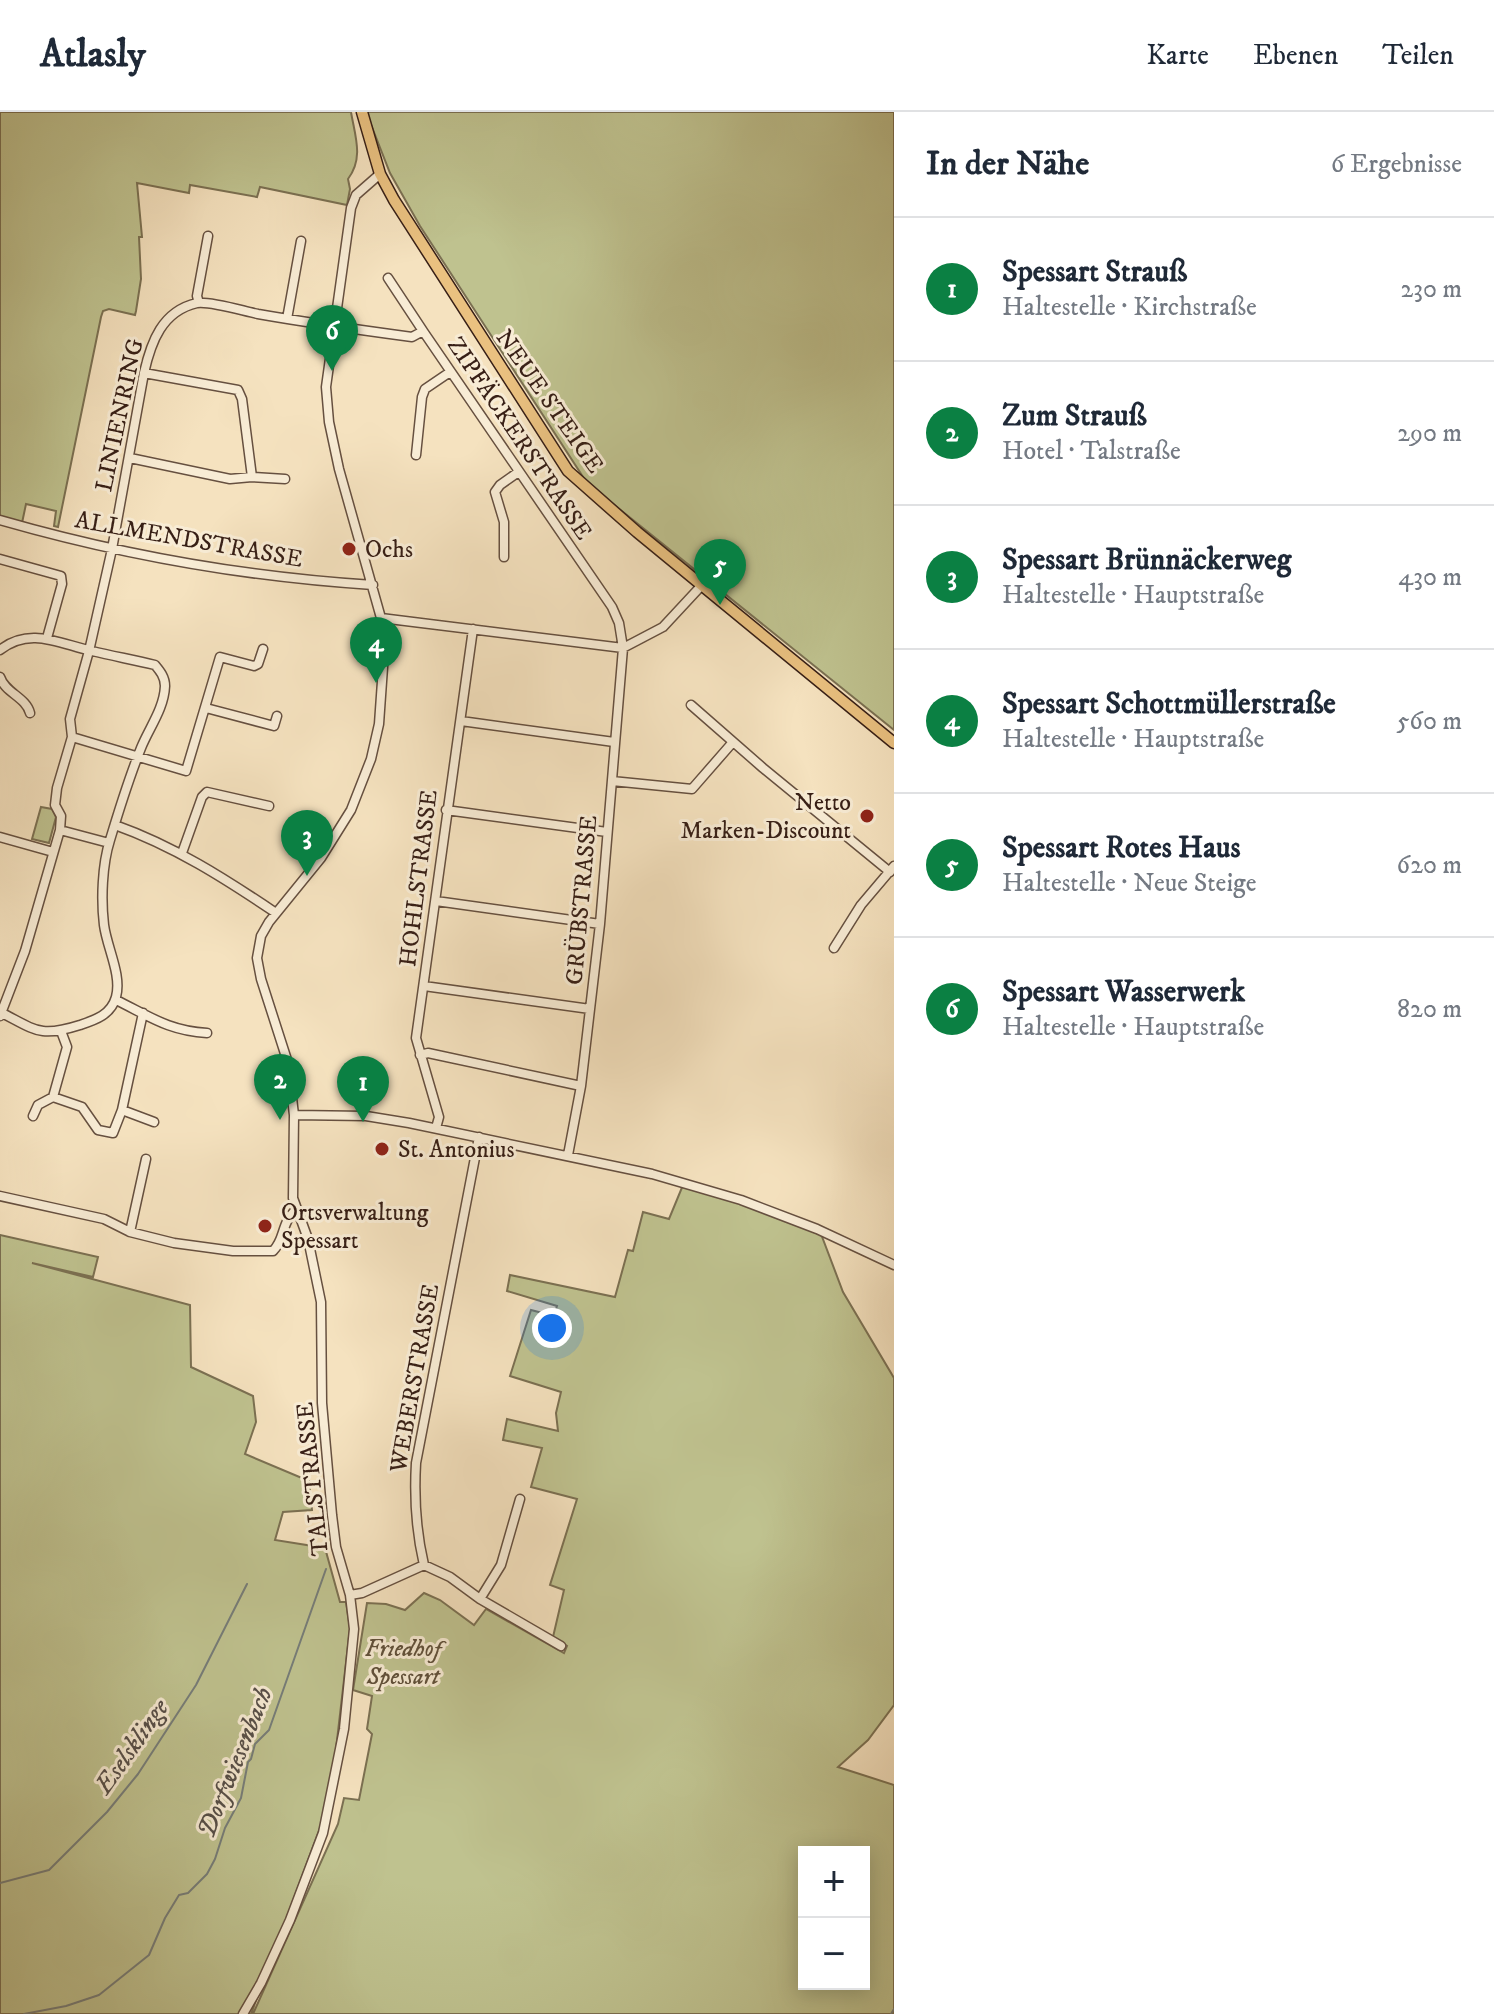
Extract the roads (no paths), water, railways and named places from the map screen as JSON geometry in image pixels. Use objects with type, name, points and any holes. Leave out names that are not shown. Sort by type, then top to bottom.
[{"type":"main road","name":"NEUE STEIGE","points":[[362,112],[380,174],[568,471],[894,743]]},
{"type":"street","name":"TALSTRASSE","points":[[243,2014],[290,1920],[323,1833],[344,1729],[354,1629],[350,1595],[336,1547],[332,1515],[322,1403],[321,1302],[308,1239],[293,1191],[294,1115],[286,1048],[261,979],[257,958],[261,936],[351,810],[371,759],[379,724],[384,653],[381,618],[339,469],[329,422],[326,387],[351,208],[359,191],[380,174]]},
{"type":"street","points":[[208,236],[197,296],[199,303],[333,327]]},
{"type":"street","points":[[287,319],[301,241]]},
{"type":"street","points":[[388,278],[423,331]]},
{"type":"street","name":"LINIENRING","points":[[60,830],[61,816],[55,805],[57,788],[72,737],[70,719],[112,549],[150,345],[167,319],[199,303]]},
{"type":"street","name":"ZIPFÄCKERSTRASSE","points":[[333,327],[412,337],[423,331],[517,473],[612,607],[619,623],[623,648]]},
{"type":"street","points":[[416,455],[425,389],[450,372]]},
{"type":"street","points":[[144,373],[238,390],[242,399],[252,477]]},
{"type":"street","points":[[130,458],[230,479],[285,479]]},
{"type":"street","points":[[504,557],[504,522],[495,492],[517,473]]},
{"type":"street","name":"ALLMENDSTRASSE","points":[[0,520],[112,549],[244,573],[373,585]]},
{"type":"street","points":[[0,559],[61,576],[62,584],[47,638]]},
{"type":"street","points":[[381,618],[623,648],[663,627],[702,585]]},
{"type":"street","name":"HOHLSTRASSE","points":[[436,1128],[439,1117],[416,1038],[473,629]]},
{"type":"street","points":[[0,650],[18,639],[47,638],[89,651],[155,665],[163,675],[165,686],[109,843],[104,924],[117,986],[116,1000],[97,1020],[51,1033],[36,1031],[1,1014],[25,951],[60,830],[109,843]]},
{"type":"street","name":"GRÜBSTRASSE","points":[[568,1155],[581,1086],[600,924],[623,648]]},
{"type":"street","points":[[72,737],[186,771],[220,657],[254,666],[258,664],[263,649]]},
{"type":"street","points":[[0,677],[2,684],[29,706],[30,713]]},
{"type":"street","points":[[691,705],[892,869],[861,905],[834,948]]},
{"type":"street","points":[[206,708],[274,726],[277,716]]},
{"type":"street","points":[[461,721],[614,742]]},
{"type":"street","points":[[612,781],[692,789],[733,742]]},
{"type":"street","points":[[182,853],[202,797],[207,792],[269,806]]},
{"type":"street","points":[[446,810],[607,832]]},
{"type":"street","points":[[115,825],[182,853],[276,913]]},
{"type":"street","points":[[1,837],[53,852]]},
{"type":"street","points":[[436,901],[600,924]]},
{"type":"street","points":[[424,986],[590,1009]]},
{"type":"street","points":[[116,1000],[183,1032],[207,1033]]},
{"type":"street","points":[[53,1097],[82,1107],[98,1130],[109,1134],[116,1129],[143,1013]]},
{"type":"street","points":[[33,1116],[38,1105],[53,1097],[67,1047],[61,1031]]},
{"type":"street","points":[[420,1055],[428,1053],[581,1086]]},
{"type":"street","points":[[122,1110],[154,1122]]},
{"type":"street","points":[[294,1115],[366,1116],[568,1155],[680,1181],[782,1215],[894,1265]]},
{"type":"street","name":"WEBERSTRASSE","points":[[424,1565],[414,1493],[416,1463],[479,1137]]},
{"type":"street","points":[[130,1232],[146,1159]]},
{"type":"street","points":[[0,1196],[104,1219],[130,1232],[208,1249],[273,1251],[279,1245],[288,1216],[297,1209]]},
{"type":"street","points":[[480,1599],[501,1565],[520,1499]]},
{"type":"street","points":[[350,1595],[362,1593],[424,1565],[450,1577],[480,1599],[561,1646]]},
{"type":"waterway","name":"Dorfwiesenbach","points":[[24,2014],[66,2006],[99,1995],[149,1955],[179,1895],[188,1893],[207,1874],[241,1798],[255,1744],[269,1730],[326,1569]]},
{"type":"waterway","name":"Eselsklinge","points":[[0,1883],[49,1870],[107,1812],[138,1774],[196,1685],[247,1584]]},
{"type":"waterway","points":[[891,2014],[894,2009]]},
{"type":"place","name":"Spessart Wasserwerk","points":[[332,371]]},
{"type":"place","name":"Ochs","points":[[349,549]]},
{"type":"place","name":"Spessart Rotes Haus","points":[[720,605]]},
{"type":"place","name":"Spessart Schottmüllerstraße","points":[[376,683]]},
{"type":"place","name":"Netto Marken-Discount","points":[[867,816]]},
{"type":"place","name":"Spessart Brünnäckerweg","points":[[307,876]]},
{"type":"place","name":"Zum Strauß","points":[[280,1120]]},
{"type":"place","name":"Spessart Strauß","points":[[363,1122]]},
{"type":"place","name":"St. Antonius","points":[[382,1149]]},
{"type":"place","name":"Ortsverwaltung Spessart","points":[[265,1226]]},
{"type":"park label","name":"Friedhof Spessart","points":[[403,1662]]}]
